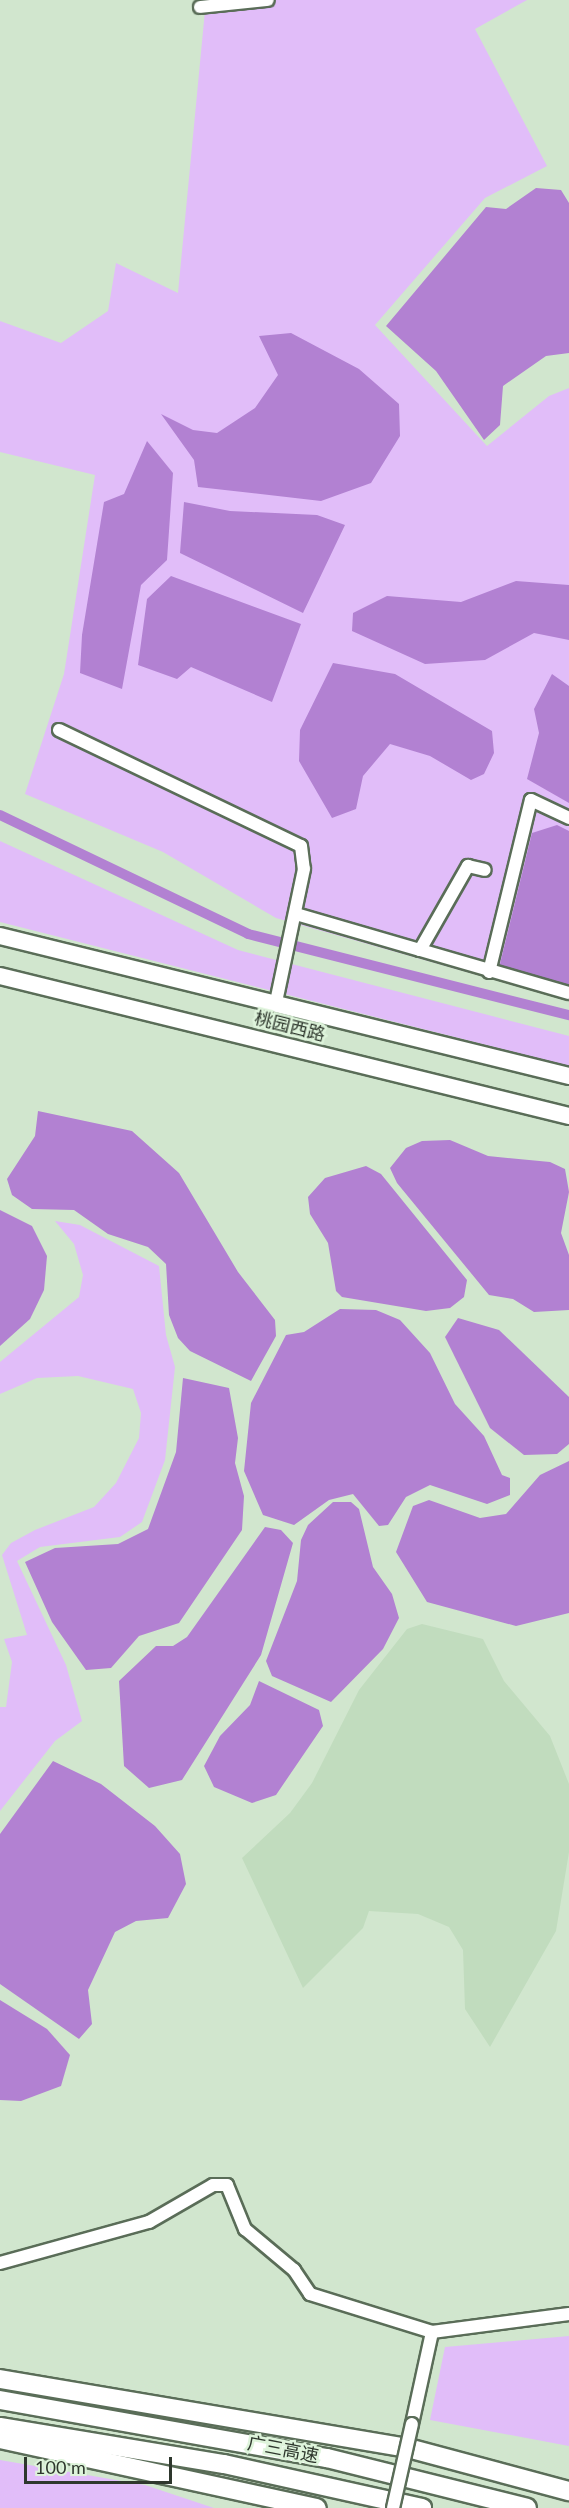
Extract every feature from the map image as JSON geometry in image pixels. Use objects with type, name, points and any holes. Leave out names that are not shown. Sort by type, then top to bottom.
[{"type":"highway","points":[[0,2379],[408,2448],[569,2491]]},
{"type":"highway","name":"广三高速","points":[[0,2400],[327,2458],[527,2508]]},
{"type":"highway","name":"广三高速","points":[[0,2427],[202,2460],[422,2508]]},
{"type":"highway","points":[[0,2439],[317,2508]]},
{"type":"main road","name":"桃园西路","points":[[0,936],[276,1002],[569,1076]]},
{"type":"main road","name":"桃园西路","points":[[0,976],[569,1116]]},
{"type":"street","points":[[200,7],[268,0]]},
{"type":"street","points":[[59,730],[301,846],[304,869],[276,1002]]},
{"type":"street","points":[[489,972],[531,800],[569,818]]},
{"type":"street","points":[[420,950],[468,866],[485,870]]},
{"type":"street","points":[[296,914],[489,972],[569,993]]},
{"type":"street","points":[[0,2263],[149,2222],[213,2185],[227,2185],[245,2229],[294,2270],[310,2294],[432,2332],[569,2314]]},
{"type":"street","points":[[393,2508],[432,2332]]},
{"type":"shaded area","points":[[206,0],[527,0],[475,29],[547,166],[485,198],[375,325],[487,446],[549,396],[569,388],[569,1001],[276,918],[163,852],[25,794],[64,674],[95,475],[0,452],[0,321],[61,343],[108,311],[116,263],[178,293]]},
{"type":"shaded area","points":[[536,188],[561,190],[569,203],[569,353],[546,356],[503,386],[500,425],[484,440],[436,371],[386,326],[486,207],[506,209]]},
{"type":"shaded area","points":[[291,333],[359,369],[399,404],[400,436],[371,483],[321,501],[198,487],[194,460],[161,414],[193,430],[217,433],[255,408],[278,375],[259,336]]},
{"type":"shaded area","points":[[147,441],[173,473],[167,560],[141,585],[122,689],[80,673],[82,635],[104,502],[124,494]]},
{"type":"shaded area","points":[[184,502],[230,511],[317,515],[345,525],[303,613],[180,553]]},
{"type":"shaded area","points":[[171,576],[301,624],[272,702],[191,667],[177,679],[138,665],[147,599]]},
{"type":"shaded area","points":[[516,581],[569,585],[569,640],[534,633],[485,660],[425,664],[352,631],[353,613],[387,596],[461,602]]},
{"type":"shaded area","points":[[333,663],[395,674],[492,731],[494,753],[484,774],[471,780],[430,756],[390,744],[363,776],[356,809],[332,818],[299,761],[300,730]]},
{"type":"shaded area","points":[[552,674],[569,686],[569,803],[527,779],[539,733],[534,709]]},
{"type":"shaded area","points":[[557,825],[569,831],[569,986],[499,968],[532,833]]},
{"type":"shaded area","points":[[0,841],[238,950],[569,1036],[569,1066],[0,922]]},
{"type":"shaded area","points":[[38,1111],[132,1131],[179,1173],[238,1272],[275,1320],[276,1336],[251,1381],[190,1351],[178,1338],[169,1315],[166,1264],[148,1247],[108,1234],[74,1210],[32,1209],[12,1195],[7,1179],[35,1136]]},
{"type":"shaded area","points":[[450,1140],[488,1156],[550,1162],[565,1169],[569,1192],[561,1233],[569,1255],[569,1310],[534,1312],[513,1299],[489,1295],[397,1183],[390,1168],[406,1148],[422,1141]]},
{"type":"shaded area","points":[[366,1166],[381,1174],[467,1280],[464,1297],[450,1308],[426,1311],[342,1297],[336,1291],[328,1243],[310,1214],[308,1197],[325,1178]]},
{"type":"shaded area","points":[[0,1210],[32,1226],[47,1256],[44,1290],[30,1319],[0,1346]]},
{"type":"shaded area","points":[[55,1221],[80,1225],[159,1266],[166,1335],[175,1367],[165,1460],[142,1522],[120,1537],[40,1547],[17,1561],[66,1665],[82,1721],[55,1741],[0,1811],[0,1707],[6,1707],[12,1662],[4,1639],[27,1635],[2,1555],[11,1543],[35,1530],[94,1507],[116,1483],[139,1438],[141,1413],[133,1389],[78,1376],[37,1378],[0,1394],[0,1362],[79,1297],[83,1275],[74,1244]]},
{"type":"shaded area","points":[[340,1309],[376,1310],[400,1320],[430,1353],[455,1404],[484,1436],[502,1475],[510,1478],[510,1495],[487,1504],[430,1485],[406,1497],[388,1525],[379,1526],[353,1494],[329,1500],[294,1525],[263,1515],[244,1471],[251,1403],[286,1335],[304,1332]]},
{"type":"shaded area","points":[[458,1318],[499,1330],[569,1397],[569,1444],[557,1454],[524,1455],[490,1428],[445,1337]]},
{"type":"shaded area","points":[[183,1378],[229,1388],[238,1438],[235,1463],[244,1496],[242,1530],[179,1623],[139,1636],[111,1668],[86,1670],[52,1622],[25,1562],[55,1548],[118,1544],[148,1529],[176,1452]]},
{"type":"shaded area","points":[[569,1461],[569,1613],[516,1626],[427,1602],[396,1552],[413,1506],[429,1500],[480,1518],[506,1514],[540,1475]]},
{"type":"shaded area","points":[[333,1502],[351,1502],[359,1509],[373,1567],[392,1594],[399,1618],[383,1649],[331,1702],[272,1676],[266,1661],[297,1581],[301,1540],[308,1525]]},
{"type":"shaded area","points":[[265,1527],[281,1530],[293,1543],[261,1655],[182,1780],[149,1788],[124,1766],[119,1681],[156,1646],[173,1646],[187,1637]]},
{"type":"shaded area","points":[[422,1624],[483,1639],[504,1681],[550,1736],[569,1784],[569,1852],[556,1931],[490,2047],[465,2009],[463,1950],[449,1927],[418,1914],[369,1911],[363,1928],[303,1988],[242,1858],[290,1813],[312,1783],[359,1690],[407,1629]]},
{"type":"shaded area","points":[[259,1681],[319,1710],[323,1726],[276,1795],[252,1803],[214,1787],[204,1766],[220,1736],[250,1705]]},
{"type":"shaded area","points":[[53,1761],[101,1784],[155,1826],[180,1854],[186,1884],[168,1918],[136,1921],[115,1932],[88,1990],[92,2024],[79,2039],[0,1984],[0,1834]]},
{"type":"shaded area","points":[[0,2000],[47,2029],[70,2055],[61,2086],[21,2101],[0,2100]]},
{"type":"shaded area","points":[[569,2336],[569,2446],[430,2420],[445,2347]]},
{"type":"shaded area","points":[[0,2460],[145,2485],[214,2508],[0,2508]]},
{"type":"waterway","points":[[0,815],[248,934],[569,1015]]}]
